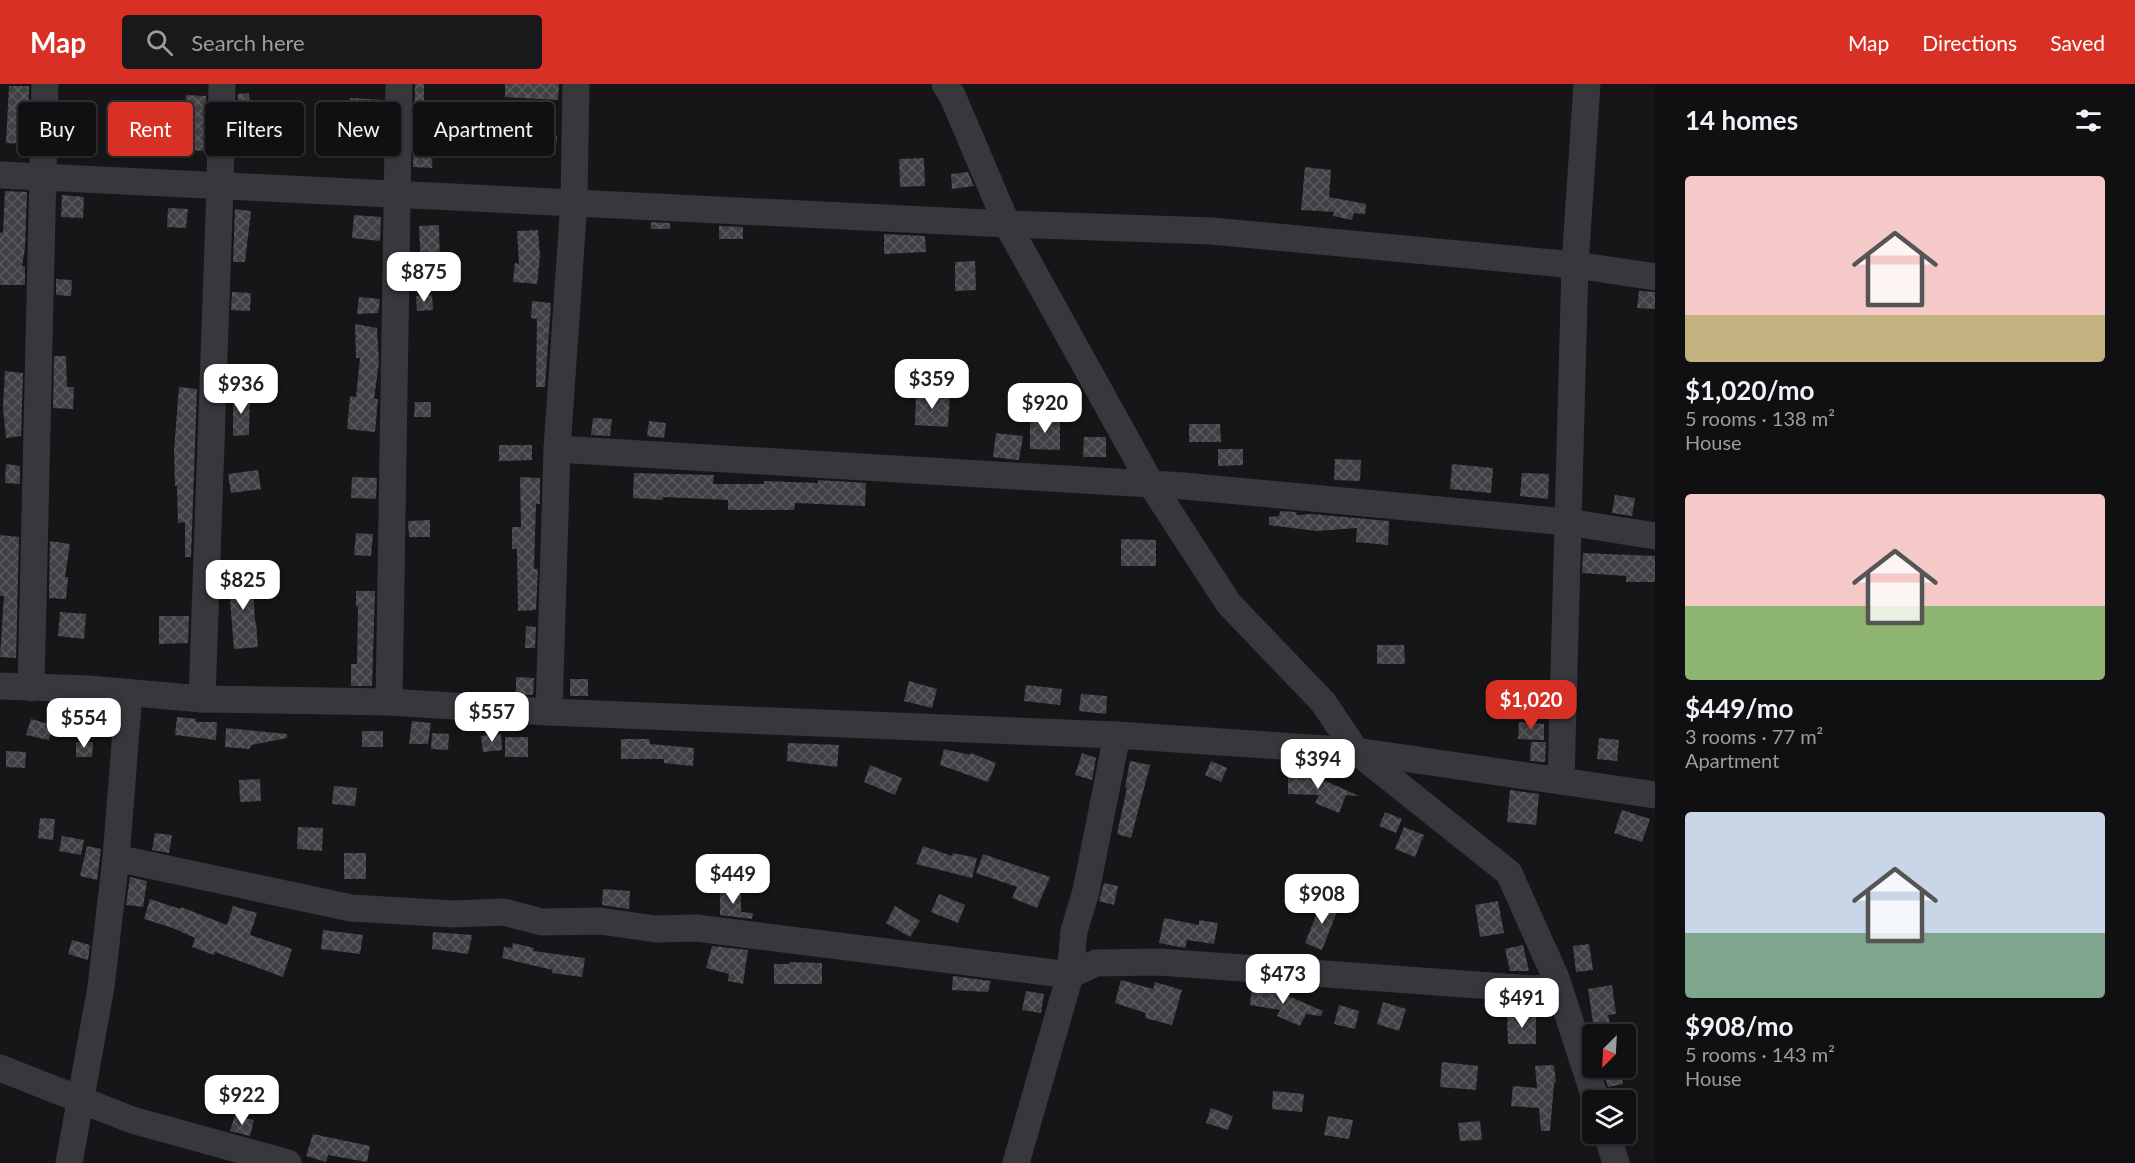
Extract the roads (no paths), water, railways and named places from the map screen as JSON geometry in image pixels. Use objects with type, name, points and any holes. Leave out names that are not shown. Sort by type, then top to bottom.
[{"type":"street","points":[[31,688],[45,84]]},
{"type":"street","points":[[202,699],[222,84]]},
{"type":"street","points":[[389,702],[399,84]]},
{"type":"street","points":[[549,712],[557,449],[574,202],[576,84]]},
{"type":"street","points":[[945,84],[952,95],[1007,224],[1151,484],[1228,604],[1323,702],[1356,751],[1509,873],[1558,987],[1592,1090]]},
{"type":"street","points":[[1561,782],[1575,265],[1587,84]]},
{"type":"street","points":[[0,175],[1007,224],[1212,231],[1575,265],[1655,278]]},
{"type":"street","points":[[557,449],[1151,484],[1567,522],[1655,536]]},
{"type":"street","points":[[0,686],[89,689],[202,699],[389,702],[549,712],[1117,735],[1356,751],[1655,795]]},
{"type":"street","points":[[69,1163],[101,987],[116,858],[129,693]]},
{"type":"street","points":[[1016,1163],[1070,975],[1074,931],[1086,891],[1117,735]]},
{"type":"street","points":[[116,858],[351,908],[454,914],[502,912],[542,922],[600,921],[656,929],[696,928],[1070,975],[1096,963],[1160,962],[1534,989],[1558,987]]},
{"type":"street","points":[[0,1068],[132,1120],[288,1163]]},
{"type":"street","points":[[1610,1144],[1616,1163]]}]
